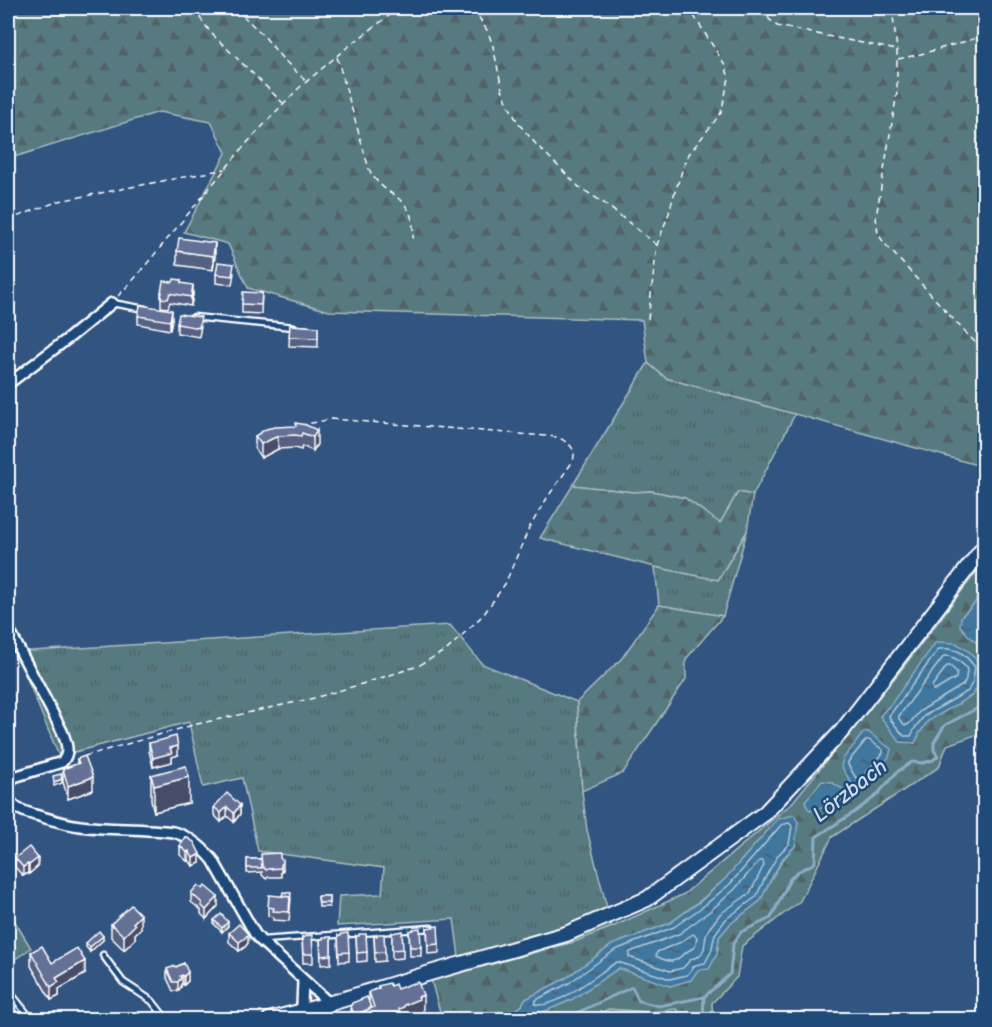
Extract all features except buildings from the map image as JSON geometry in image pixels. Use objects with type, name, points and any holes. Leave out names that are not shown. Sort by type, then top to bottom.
[{"type":"main road","points":[[270,1020],[566,934],[647,898],[765,813],[842,731],[984,547]]},
{"type":"street","points":[[8,384],[112,303]]},
{"type":"street","points":[[8,628],[62,731],[68,753],[62,762],[14,777],[10,782],[8,792],[12,805],[20,810],[60,823],[161,831],[188,837],[205,850],[213,860],[255,934],[303,981],[323,1005],[331,1020]]},
{"type":"street","points":[[299,1012],[302,1005],[303,981]]},
{"type":"lane","points":[[112,303],[153,311]]},
{"type":"lane","points":[[186,316],[304,327]]},
{"type":"lane","points":[[260,940],[434,928]]},
{"type":"lane","points":[[103,955],[123,982],[152,1001],[167,1020]]},
{"type":"lane","points":[[8,990],[32,1020]]},
{"type":"path","points":[[194,8],[211,33],[284,103]]},
{"type":"path","points":[[235,8],[307,82]]},
{"type":"path","points":[[112,303],[246,144],[284,103],[337,56],[399,8]]},
{"type":"path","points":[[473,8],[488,32],[502,89],[518,123],[579,187],[604,203],[657,245]]},
{"type":"path","points":[[648,319],[657,245],[672,198],[689,154],[719,117],[729,78],[725,65],[689,8]]},
{"type":"path","points":[[763,8],[769,19],[777,26],[897,50]]},
{"type":"path","points":[[892,8],[897,50],[897,93],[876,217],[878,234],[899,260],[984,351]]},
{"type":"path","points":[[897,59],[984,36]]},
{"type":"path","points":[[337,56],[369,169],[375,181],[397,196],[408,209],[413,222],[413,239]]},
{"type":"path","points":[[8,220],[59,201],[226,169]]},
{"type":"path","points":[[66,758],[81,757],[193,725],[314,698],[418,666],[448,649],[484,614],[505,584],[528,528],[575,454],[572,445],[558,437],[332,419],[303,424]]},
{"type":"green space","points":[[8,8],[984,8],[984,467],[666,378],[648,363],[642,320],[329,311],[248,288],[228,244],[184,232],[226,153],[211,122],[159,112],[8,159]]},
{"type":"green space","points":[[648,363],[666,378],[795,414],[753,495],[738,492],[720,524],[685,498],[652,491],[633,492],[573,485]]},
{"type":"green space","points":[[573,485],[633,492],[652,491],[685,498],[720,523],[738,492],[753,495],[747,531],[718,580],[655,567],[540,538]]},
{"type":"green space","points":[[747,531],[723,616],[659,605],[655,567],[718,580]]},
{"type":"green space","points":[[984,562],[984,591],[979,592],[975,603],[961,617],[976,642],[984,638],[984,732],[947,745],[939,767],[832,837],[800,901],[742,946],[737,977],[712,1003],[713,1019],[685,1019],[676,1009],[651,1012],[609,1009],[586,1019],[512,1019],[527,1012],[543,1012],[571,1000],[619,968],[670,986],[698,970],[717,954],[719,937],[730,924],[760,901],[784,858],[795,846],[778,819],[725,879],[670,923],[612,945],[566,978],[524,1000],[522,1006],[498,1019],[442,1019],[431,980],[574,942],[684,894],[791,804],[902,669]],"holes":[[[973,695],[928,721],[915,743],[880,716],[891,704]]]},
{"type":"green space","points":[[659,605],[723,616],[686,659],[686,679],[623,773],[582,791],[577,702],[622,658]]},
{"type":"green space","points":[[450,625],[482,664],[577,702],[582,791],[587,830],[612,927],[574,942],[461,972],[454,919],[337,926],[339,896],[382,894],[384,868],[258,851],[242,778],[203,787],[189,722],[59,756],[16,652]]},
{"type":"green space","points":[[8,910],[31,948],[8,964]]},
{"type":"green space","points":[[609,1009],[651,1012],[650,1019],[586,1020]]},
{"type":"water","points":[[979,591],[984,591],[984,638],[976,642],[960,626],[961,617],[975,603]]},
{"type":"water","points":[[936,642],[956,643],[970,652],[981,665],[979,683],[973,695],[928,721],[915,743],[900,742],[880,716]]},
{"type":"water","points":[[864,732],[868,732],[891,749],[889,757],[864,784],[852,784],[841,766],[843,759]]},
{"type":"water","points":[[822,781],[831,782],[849,793],[847,798],[835,804],[811,811],[805,801]]},
{"type":"water","points":[[794,815],[798,822],[795,846],[783,858],[760,901],[730,924],[719,937],[717,954],[709,969],[698,970],[691,980],[670,986],[619,968],[571,1000],[543,1012],[527,1012],[512,1019],[498,1019],[522,1006],[524,1000],[566,978],[612,945],[670,923],[701,901],[725,879],[778,819]]},
{"type":"waterway","name":"Lörzbach","points":[[562,1020],[632,987],[639,1001],[659,1006],[704,997],[730,974],[733,944],[741,932],[771,918],[790,879],[797,872],[815,863],[816,837],[876,796],[897,772],[912,762],[923,763],[933,760],[938,756],[934,750],[934,742],[945,725],[984,705]]},
{"type":"waterway","points":[[703,1020],[704,997]]}]
